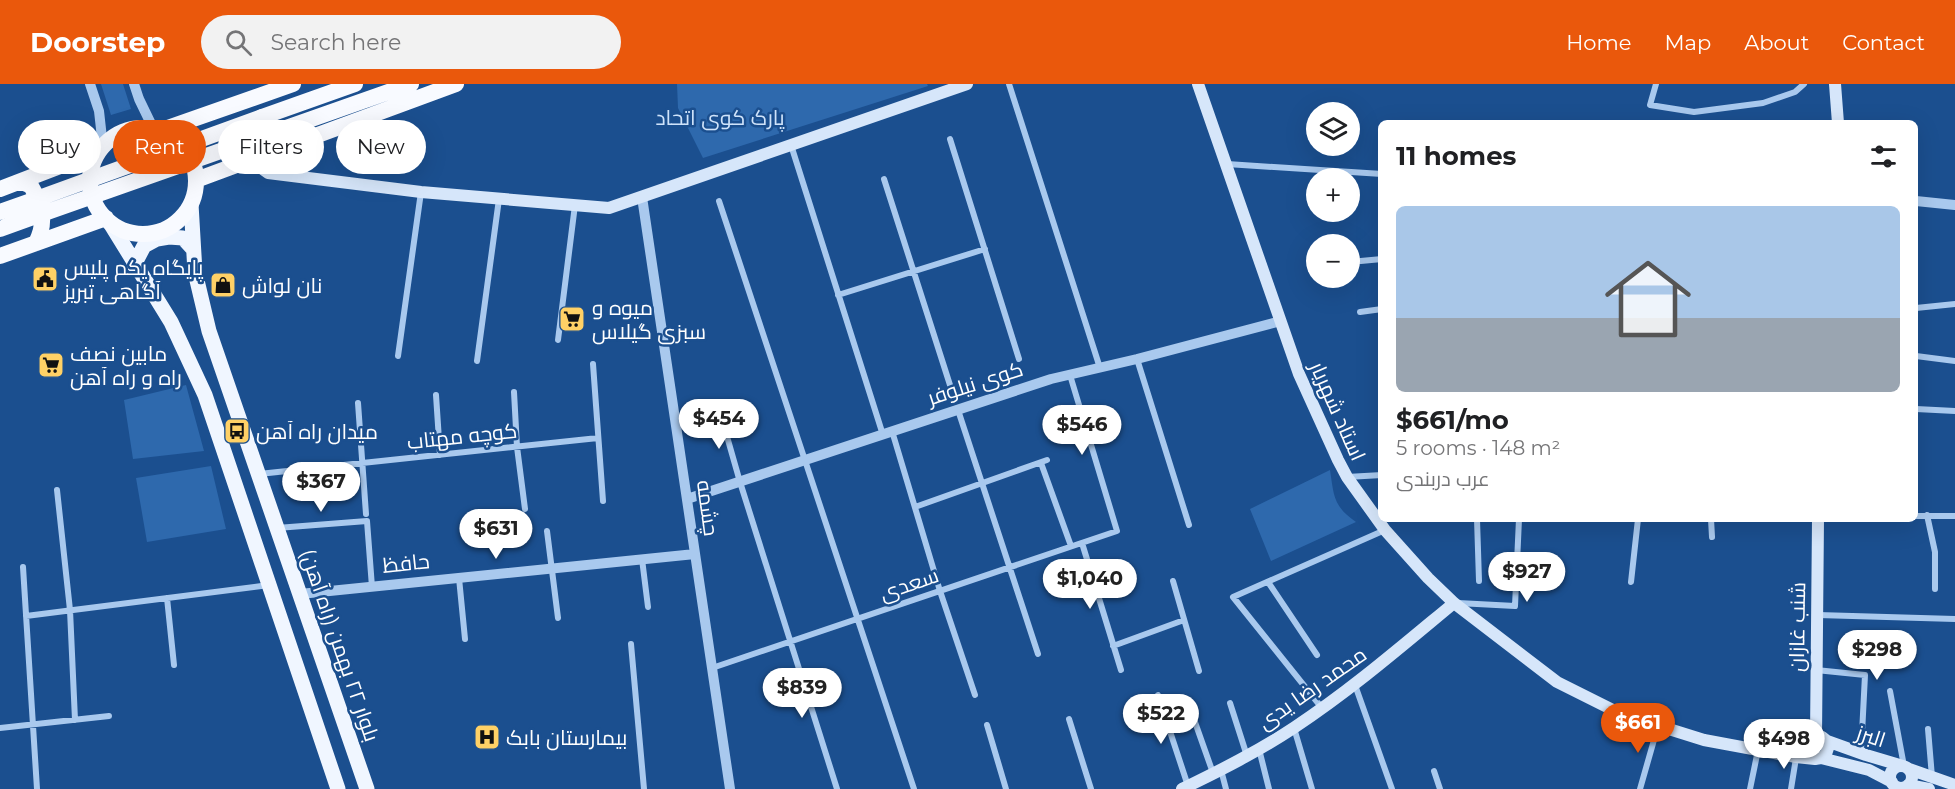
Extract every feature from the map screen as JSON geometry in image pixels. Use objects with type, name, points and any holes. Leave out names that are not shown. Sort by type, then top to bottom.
[{"type":"highway","points":[[186,120],[293,84]]},
{"type":"highway","points":[[0,229],[34,208],[262,117],[355,84]]},
{"type":"highway","points":[[0,212],[34,208],[269,134],[411,84]]},
{"type":"highway","points":[[324,133],[456,84]]},
{"type":"highway","points":[[233,120],[237,107],[245,100]]},
{"type":"highway","points":[[101,149],[113,138]]},
{"type":"highway","points":[[196,180],[218,172]]},
{"type":"highway","points":[[8,186],[38,174]]},
{"type":"highway","points":[[91,174],[92,197],[99,211],[124,231],[139,234],[155,233],[170,227],[182,217],[191,204],[195,192],[195,174]]},
{"type":"highway","points":[[8,186],[24,183],[31,186],[43,220],[41,233],[36,243]]},
{"type":"highway","points":[[0,256],[108,220]]},
{"type":"main road","points":[[276,174],[421,192],[609,208],[967,84]]},
{"type":"main road","name":"استاد شهریار","points":[[1198,84],[1299,374],[1347,477],[1376,509]]},
{"type":"main road","points":[[1835,84],[1838,120]]},
{"type":"main road","name":"بلوار ۲۲ بهمن (راه آهن)","points":[[191,204],[195,272],[209,330],[367,789]]},
{"type":"main road","points":[[108,220],[171,322],[205,395],[338,789]]},
{"type":"main road","points":[[134,265],[144,246],[157,239],[183,238],[193,249]]},
{"type":"main road","name":"استاد شهریار","points":[[1382,522],[1385,530],[1454,603],[1557,682],[1621,714],[1704,740],[1818,759]]},
{"type":"main road","name":"شنب غازان","points":[[1817,739],[1818,522]]},
{"type":"main road","name":"محمد رضا یدی","points":[[1185,788],[1247,756],[1294,728],[1355,685],[1454,603]]},
{"type":"main road","points":[[1817,739],[1828,748],[1826,754],[1818,759],[1809,756],[1806,750],[1806,744],[1817,739]]},
{"type":"main road","name":"استاد شهریار","points":[[1758,749],[1817,739]]},
{"type":"main road","name":"البرز","points":[[1817,739],[1905,767],[1931,783]]},
{"type":"main road","name":"البرز","points":[[1818,759],[1869,770],[1900,787],[1931,783],[1955,785]]},
{"type":"main road","points":[[1897,766],[1905,767],[1912,774],[1912,780],[1900,787],[1890,776],[1892,770],[1897,766]]},
{"type":"street","points":[[90,84],[99,111],[99,120]]},
{"type":"street","points":[[134,84],[139,99],[151,120]]},
{"type":"street","points":[[1009,84],[1100,368]]},
{"type":"street","points":[[1656,84],[1650,105],[1694,112],[1762,103],[1795,92],[1804,84]]},
{"type":"street","points":[[950,139],[1019,359]]},
{"type":"street","points":[[791,145],[838,295],[915,507],[975,695]]},
{"type":"street","points":[[1226,164],[1378,174]]},
{"type":"street","points":[[884,179],[950,385]]},
{"type":"street","points":[[398,356],[421,192]]},
{"type":"street","name":"چشمه","points":[[642,197],[730,789]]},
{"type":"street","points":[[477,361],[499,199]]},
{"type":"street","points":[[719,201],[914,789]]},
{"type":"street","points":[[1918,201],[1955,205]]},
{"type":"street","points":[[558,340],[575,205]]},
{"type":"street","points":[[838,295],[985,249]]},
{"type":"street","points":[[1360,261],[1378,259]]},
{"type":"street","points":[[1918,308],[1955,304]]},
{"type":"street","points":[[1360,312],[1378,310]]},
{"type":"street","name":"کوی نیلوفر","points":[[687,499],[1051,379],[1137,360],[1281,321]]},
{"type":"street","points":[[1918,356],[1955,361]]},
{"type":"street","points":[[1137,360],[1189,525]]},
{"type":"street","points":[[593,364],[603,501]]},
{"type":"street","name":"سعدی","points":[[712,668],[1117,531],[1070,375]]},
{"type":"street","points":[[514,392],[517,447],[525,509]]},
{"type":"street","points":[[436,395],[440,455]]},
{"type":"street","points":[[358,403],[372,586]]},
{"type":"street","points":[[1918,409],[1955,411]]},
{"type":"street","points":[[958,410],[1038,654]]},
{"type":"street","points":[[720,412],[837,789]]},
{"type":"street","name":"کوچه مهتاب","points":[[259,474],[598,438]]},
{"type":"street","points":[[915,507],[1044,462],[1071,546]]},
{"type":"street","points":[[1347,477],[1378,474]]},
{"type":"street","points":[[57,490],[70,610],[75,720]]},
{"type":"street","points":[[1927,515],[1935,552],[1935,589]]},
{"type":"street","points":[[1918,516],[1955,516]]},
{"type":"street","points":[[277,528],[367,518]]},
{"type":"street","points":[[1477,522],[1479,581]]},
{"type":"street","points":[[1454,603],[1515,606],[1519,522]]},
{"type":"street","points":[[1631,582],[1638,522]]},
{"type":"street","points":[[1711,522],[1712,537]]},
{"type":"street","points":[[1322,708],[1233,597],[1385,530]]},
{"type":"street","points":[[547,531],[558,618]]},
{"type":"street","points":[[1082,543],[1121,670]]},
{"type":"street","name":"حافظ","points":[[300,594],[695,554]]},
{"type":"street","points":[[642,559],[648,607]]},
{"type":"street","points":[[24,567],[37,789]]},
{"type":"street","points":[[459,578],[465,639]]},
{"type":"street","points":[[1173,581],[1199,671]]},
{"type":"street","points":[[1268,582],[1317,655]]},
{"type":"street","points":[[26,616],[269,585]]},
{"type":"street","points":[[167,598],[174,664]]},
{"type":"street","points":[[1816,615],[1955,619]]},
{"type":"street","points":[[1113,646],[1184,620]]},
{"type":"street","points":[[631,644],[644,789]]},
{"type":"street","points":[[1816,670],[1865,675],[1861,754]]},
{"type":"street","points":[[1355,685],[1392,789]]},
{"type":"street","points":[[1890,691],[1905,767]]},
{"type":"street","points":[[1158,695],[1185,788]]},
{"type":"street","points":[[1230,703],[1247,756]]},
{"type":"street","points":[[1190,708],[1226,789]]},
{"type":"street","points":[[0,728],[109,716]]},
{"type":"street","points":[[1068,719],[1091,789]]},
{"type":"street","points":[[987,725],[1006,789]]},
{"type":"street","points":[[1640,789],[1659,725]]},
{"type":"street","points":[[1294,728],[1312,789]]},
{"type":"street","points":[[1928,729],[1931,783]]},
{"type":"street","points":[[1259,749],[1269,789]]},
{"type":"street","points":[[1750,789],[1758,749]]},
{"type":"street","points":[[1791,789],[1796,757]]},
{"type":"street","points":[[1434,771],[1440,789]]},
{"type":"green space","points":[[101,84],[123,84],[131,109],[111,115]]},
{"type":"green space","name":"پارک کوی اتحاد","points":[[677,84],[927,84],[928,86],[703,158],[678,108]]},
{"type":"green space","points":[[186,385],[204,451],[133,459],[124,400]]},
{"type":"green space","points":[[211,466],[226,529],[147,542],[136,478]]},
{"type":"green space","points":[[1330,470],[1336,500],[1343,511],[1356,522],[1271,561],[1250,509]]},
{"type":"place","name":"پایگاه یکم پلیس آگاهی تبریز","points":[[45,279]]},
{"type":"place","name":"نان لواش","points":[[223,285]]},
{"type":"place","name":"میوه و سبزی گیلاس","points":[[572,319]]},
{"type":"place","name":"مابین نصف راه و راه آهن","points":[[51,365]]},
{"type":"place","name":"میدان راه آهن","points":[[237,431]]},
{"type":"place","name":"بیمارستان بابک","points":[[487,737]]}]
